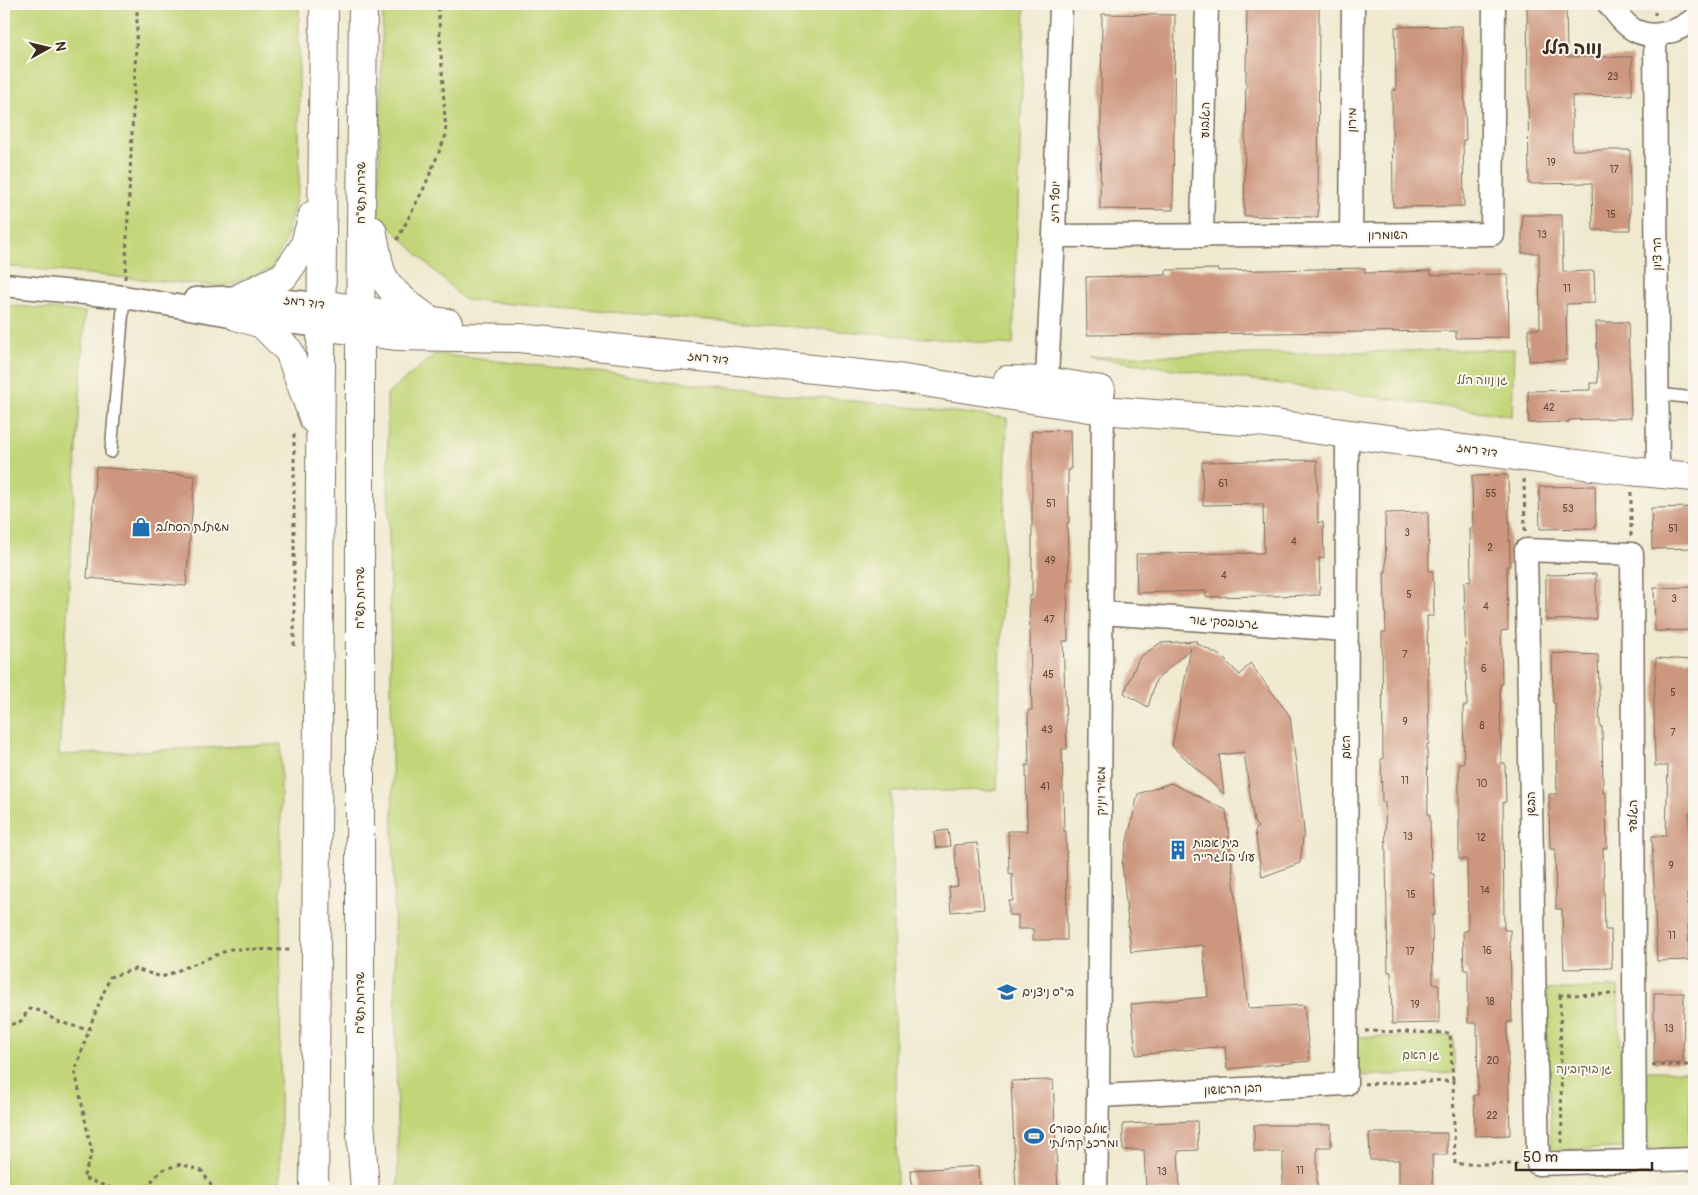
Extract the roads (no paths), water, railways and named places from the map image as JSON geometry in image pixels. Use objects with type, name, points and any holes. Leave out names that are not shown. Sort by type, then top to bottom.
[{"type":"main road","points":[[314,1191],[324,4]]},
{"type":"main road","name":"שדרות תש\"ח","points":[[363,4],[361,178],[360,1111],[365,1191]]},
{"type":"main road","points":[[361,178],[381,270],[403,302],[428,319]]},
{"type":"main road","points":[[320,438],[289,351],[262,324],[239,306],[284,276],[304,247],[322,185]]},
{"type":"main road","name":"דוד רמז","points":[[321,315],[361,321],[428,319],[519,338]]},
{"type":"main road","name":"דוד רמז","points":[[361,321],[398,336],[519,338],[898,378],[1046,391],[1259,422],[1630,471],[1694,476]]},
{"type":"main road","points":[[361,409],[372,362],[379,352],[398,336]]},
{"type":"street","name":"יוסף רויז","points":[[1046,391],[1054,236],[1060,4]]},
{"type":"street","name":"הגלבוע","points":[[1202,236],[1207,4]]},
{"type":"street","name":"מירון","points":[[1351,235],[1353,4]]},
{"type":"street","name":"השומרון","points":[[1054,236],[1492,234],[1494,4]]},
{"type":"street","points":[[1609,4],[1624,22],[1636,32],[1655,35],[1675,30],[1694,19]]},
{"type":"street","name":"הר ציון","points":[[1655,35],[1658,472]]},
{"type":"street","name":"דוד רמז","points":[[4,285],[321,315]]},
{"type":"street","name":"מאיר ויניק","points":[[1096,1191],[1103,400]]},
{"type":"street","name":"האם","points":[[1346,1084],[1347,433]]},
{"type":"street","name":"הגלעד","points":[[1526,550],[1632,554],[1634,994],[1640,1065],[1635,1161]]},
{"type":"street","name":"הבשן","points":[[1526,550],[1538,1164],[1635,1161]]},
{"type":"street","name":"גרזובסקי גור","points":[[1102,613],[1346,630]]},
{"type":"street","name":"הבן הראשון","points":[[1098,1096],[1346,1084]]},
{"type":"street","points":[[1635,1161],[1694,1159]]},
{"type":"lane","points":[[111,452],[124,297]]},
{"type":"lane","points":[[1658,394],[1694,398]]},
{"type":"place","name":"משתלת הסחלב","points":[[141,527]]},
{"type":"place","name":"בית אבות עולי בולגרייה","points":[[1178,850]]},
{"type":"place","name":"בי\"ס ניצנים","points":[[1007,992]]},
{"type":"place","name":"אולם ספורט ומרכז קהילתי","points":[[1034,1136]]},
{"type":"district","name":"נווה הלל","points":[[1572,48]]},
{"type":"park label","name":"גן נווה הלל","points":[[1482,380]]},
{"type":"park label","name":"גן האם","points":[[1421,1055]]},
{"type":"park label","name":"גן בוקובינה","points":[[1584,1069]]}]
